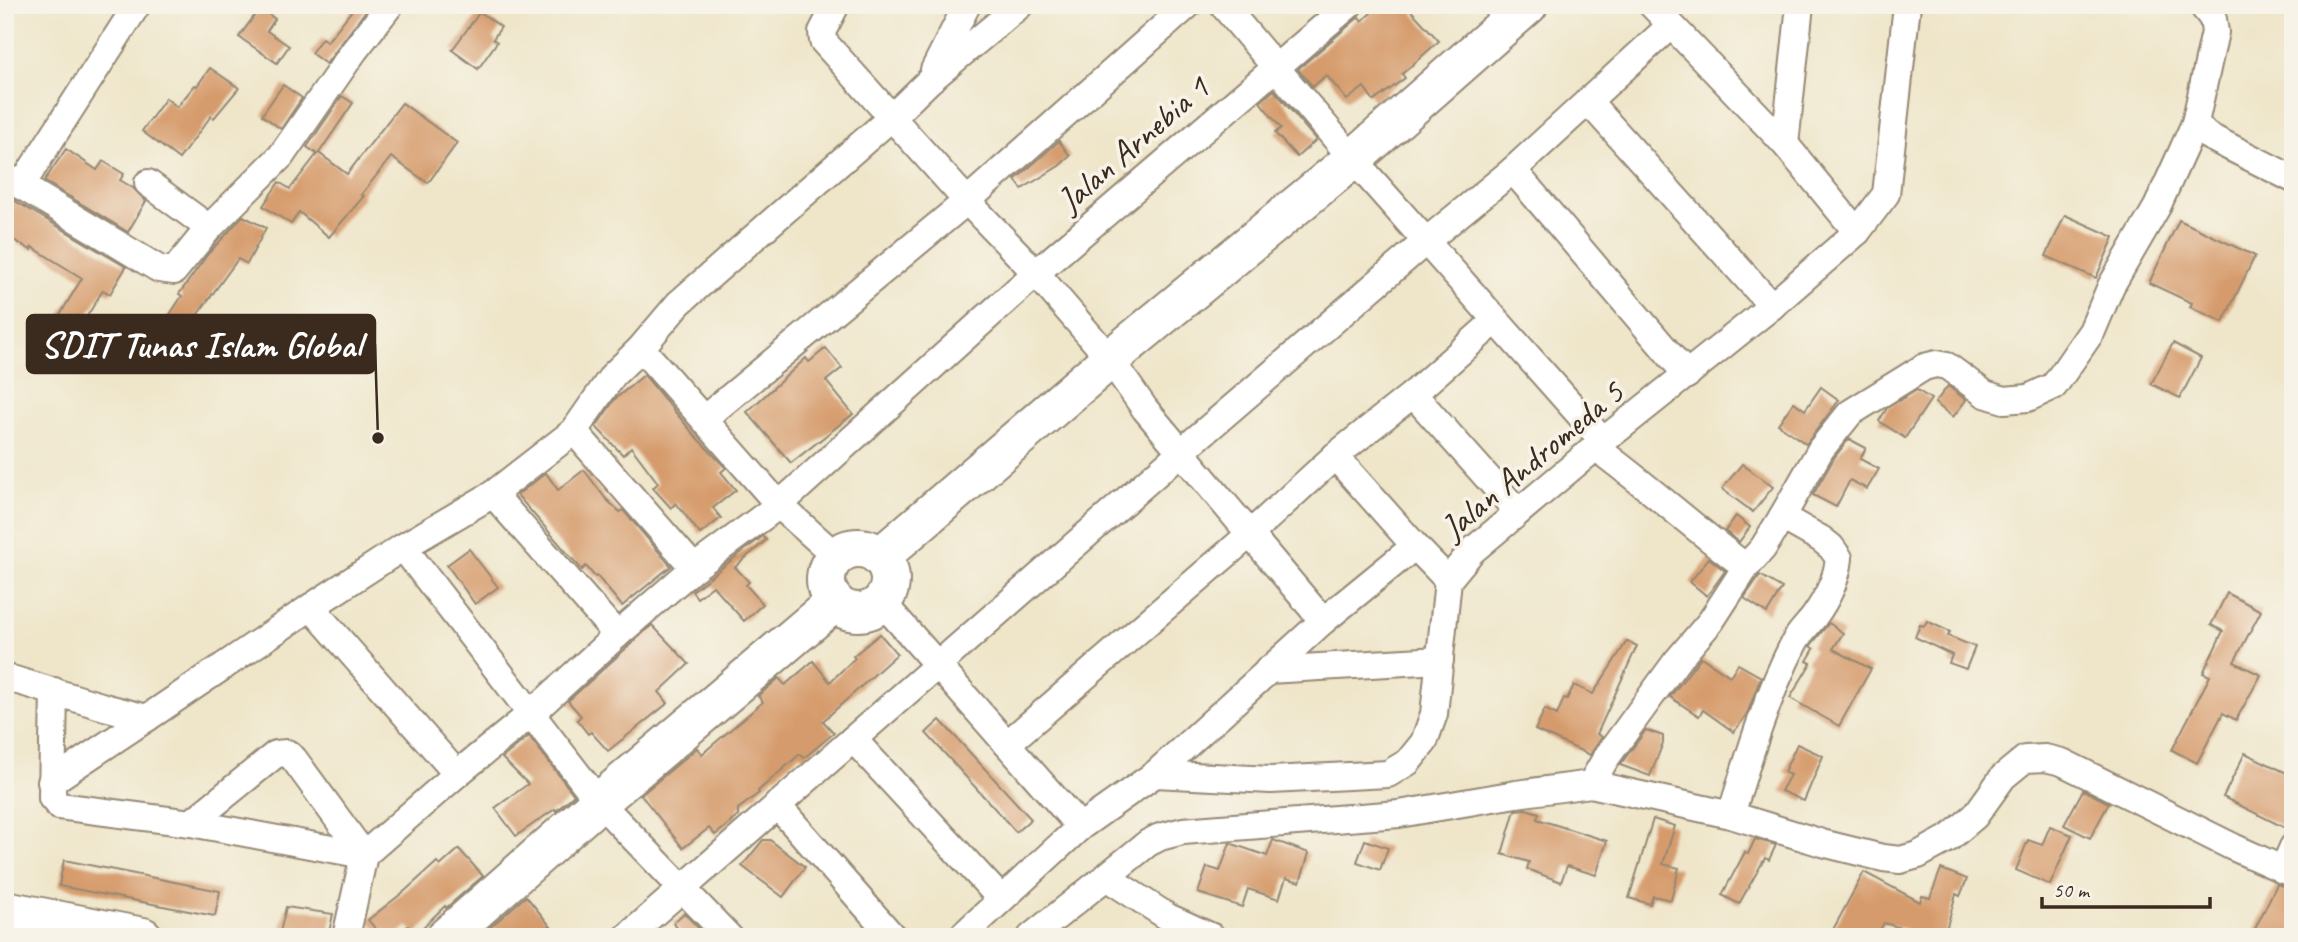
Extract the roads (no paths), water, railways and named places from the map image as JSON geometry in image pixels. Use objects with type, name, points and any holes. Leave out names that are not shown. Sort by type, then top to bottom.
[{"type":"street","points":[[137,5],[13,181],[159,270],[174,271],[209,228],[281,156],[354,51],[390,5]]},
{"type":"street","points":[[836,5],[822,32],[823,41],[967,201],[1036,273],[1110,359],[1145,409],[1324,621]]},
{"type":"street","points":[[929,81],[967,5]]},
{"type":"street","points":[[51,782],[403,547],[493,494],[573,431],[613,376],[679,303],[892,117],[929,81],[1020,5]]},
{"type":"street","points":[[705,418],[967,201],[1188,5]]},
{"type":"street","points":[[1223,5],[1600,445],[1694,528],[1746,567]]},
{"type":"street","name":"Jalan Arnebia 1","points":[[364,855],[532,713],[694,568],[779,505],[1036,273],[1349,5]]},
{"type":"street","points":[[880,557],[1110,359],[1353,159],[1528,5]]},
{"type":"street","points":[[1652,5],[1676,22],[1785,145],[1857,232]]},
{"type":"street","points":[[1785,145],[1800,5]]},
{"type":"street","name":"Jalan Andromeda 5","points":[[1155,774],[1271,780],[1388,774],[1408,762],[1424,742],[1434,714],[1448,580],[1472,551],[1772,306],[1857,232],[1886,194],[1907,5]]},
{"type":"street","points":[[1591,784],[1606,758],[1676,662],[1711,621],[1746,567],[1763,548],[1821,449],[1850,413],[1924,367],[1936,364],[1947,366],[1985,394],[2004,400],[2028,398],[2054,386],[2092,331],[2111,286],[2162,198],[2195,123],[2215,32],[2213,19],[2203,5]]},
{"type":"street","points":[[627,937],[1181,452],[1513,170],[1676,22]]},
{"type":"street","points":[[1588,101],[1772,306]]},
{"type":"street","points":[[2195,123],[2206,135],[2293,180]]},
{"type":"street","points":[[1513,170],[1687,375]]},
{"type":"street","points":[[148,183],[209,228]]},
{"type":"street","points":[[1007,744],[1250,534],[1335,456],[1413,394],[1495,321]]},
{"type":"street","points":[[641,348],[779,505],[837,557]]},
{"type":"street","points":[[1413,394],[1517,512]]},
{"type":"street","points":[[573,431],[694,568]]},
{"type":"street","points":[[1335,456],[1448,580]]},
{"type":"street","points":[[493,494],[617,635]]},
{"type":"street","points":[[1731,815],[1755,735],[1773,689],[1796,639],[1822,604],[1838,571],[1839,558],[1831,547],[1783,517]]},
{"type":"street","points":[[961,937],[1080,827],[1155,774],[1268,670],[1415,546]]},
{"type":"street","points":[[403,547],[599,802],[729,937]]},
{"type":"street","points":[[859,548],[874,552],[880,557],[889,571],[890,579],[890,588],[882,602],[875,608],[858,612],[835,602],[827,587],[827,579],[828,571],[837,557],[859,548]]},
{"type":"street","points":[[446,937],[599,802],[835,602]]},
{"type":"street","points":[[882,602],[1080,827]]},
{"type":"street","points":[[311,607],[457,774]]},
{"type":"street","points":[[1268,670],[1440,660]]},
{"type":"street","points":[[5,677],[147,718]]},
{"type":"street","points":[[54,691],[51,782],[52,798],[59,806],[191,823],[364,855]]},
{"type":"street","points":[[853,739],[1001,899]]},
{"type":"street","points":[[191,823],[276,754],[287,753],[294,758],[364,855],[346,937]]},
{"type":"street","points":[[1031,937],[1148,844],[1173,832],[1399,814],[1591,784],[1731,815],[1822,844],[1900,860],[1918,855],[1949,838],[1975,816],[2003,777],[2025,759],[2045,758],[2062,761],[2289,864]]},
{"type":"street","points":[[777,805],[893,937]]},
{"type":"street","points":[[1107,877],[1168,917],[1212,937]]},
{"type":"street","points":[[5,911],[143,937]]},
{"type":"place","name":"SDIT Tunas Islam Global","points":[[378,438]]}]
